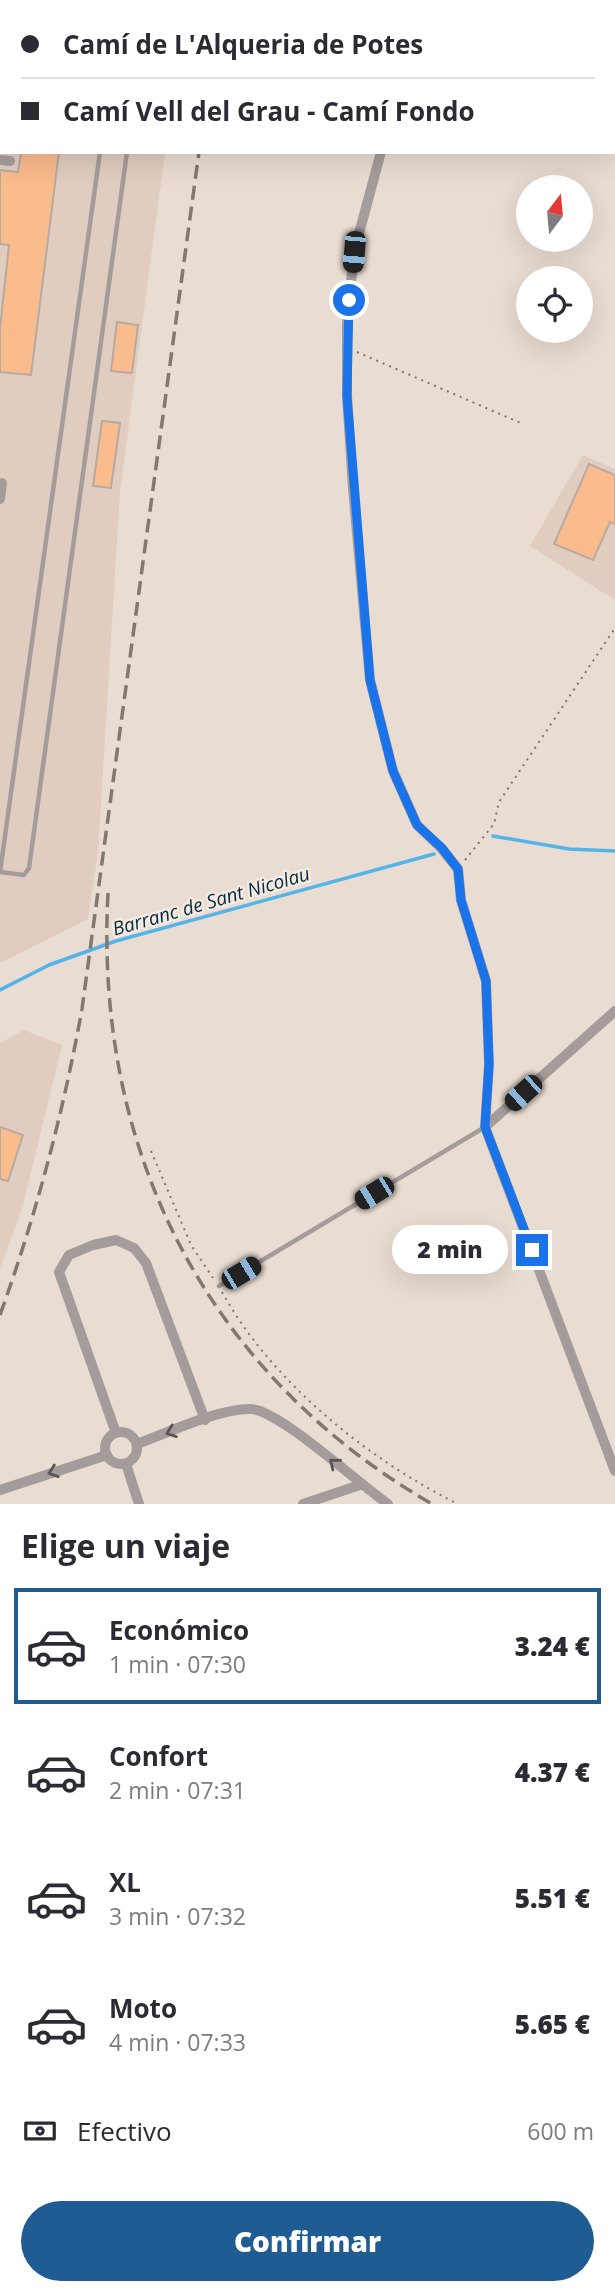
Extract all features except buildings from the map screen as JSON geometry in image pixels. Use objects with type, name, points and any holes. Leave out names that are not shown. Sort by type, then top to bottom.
[{"type":"street","points":[[380,154],[354,252],[347,347],[353,488],[370,680],[393,771],[417,825],[442,848],[458,869],[461,900],[486,981],[489,1064],[485,1127],[615,1471]]},
{"type":"street","points":[[0,499],[2,483]]},
{"type":"street","points":[[485,1127],[615,1011]]},
{"type":"street","points":[[116,1433],[59,1272],[69,1255],[93,1245],[116,1240],[134,1248],[146,1263],[205,1420]]},
{"type":"street","points":[[137,1444],[240,1410],[269,1413],[388,1504]]},
{"type":"street","points":[[116,1433],[131,1435],[137,1444],[134,1458],[126,1464],[117,1464],[107,1455],[106,1444],[116,1433]]},
{"type":"street","points":[[0,1490],[107,1455]]},
{"type":"street","points":[[126,1464],[139,1504]]},
{"type":"street","points":[[303,1504],[360,1485]]},
{"type":"lane","points":[[100,154],[0,872],[23,875],[29,868],[127,154]]},
{"type":"lane","points":[[219,1286],[485,1127]]},
{"type":"path","points":[[347,347],[523,424]]},
{"type":"path","points":[[458,869],[494,824],[499,803],[615,628]]},
{"type":"path","points":[[151,1151],[191,1245],[251,1338],[297,1389],[362,1443],[458,1504]]},
{"type":"shaded area","points":[[0,154],[165,154],[120,492],[98,852],[88,919],[0,963]]},
{"type":"shaded area","points":[[583,455],[615,469],[615,600],[530,546]]},
{"type":"shaded area","points":[[24,1030],[62,1045],[23,1205],[0,1270],[0,1043]]},
{"type":"waterway","name":"Barranc de Sant Nicolau","points":[[493,836],[569,849],[615,851]]},
{"type":"waterway","name":"Barranc de Sant Nicolau","points":[[0,990],[49,965],[116,941],[434,854]]},
{"type":"railway","points":[[0,1315],[47,1164],[82,1009],[199,154]]},
{"type":"railway","points":[[108,893],[109,988],[121,1079],[145,1165],[180,1246],[227,1322],[284,1390],[353,1451],[432,1504]]},
{"type":"route","points":[[349,300],[347,396],[370,680],[393,771],[417,825],[442,848],[458,869],[461,900],[486,981],[489,1064],[485,1127],[532,1250]]}]
